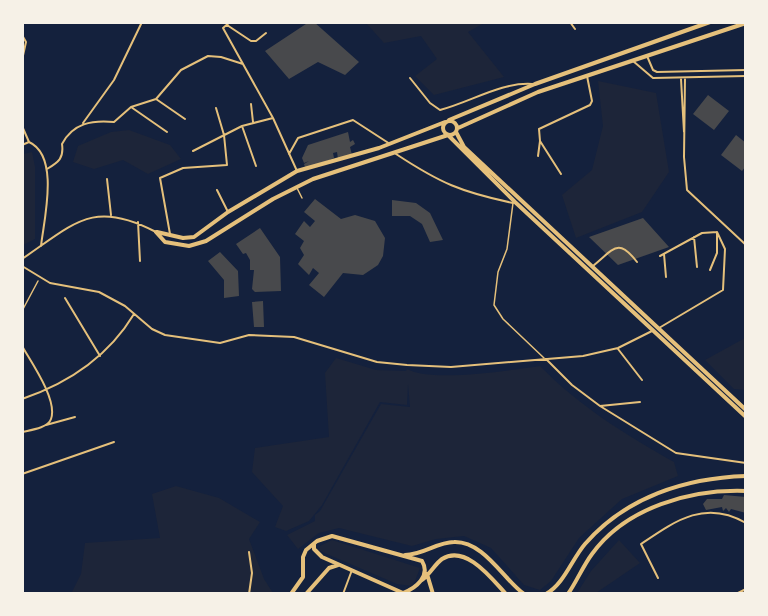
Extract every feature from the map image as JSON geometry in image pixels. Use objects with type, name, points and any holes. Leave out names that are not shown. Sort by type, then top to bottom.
[{"type":"main road","points":[[156,232],[183,238],[194,237],[228,212],[297,171],[390,144],[535,84],[710,22]]},
{"type":"main road","points":[[156,232],[165,242],[189,246],[206,241],[296,187],[448,135],[538,92],[746,22]]},
{"type":"main road","points":[[535,84],[538,92]]},
{"type":"main road","points":[[447,121],[455,122],[464,147],[592,267],[655,330],[746,410]]},
{"type":"main road","points":[[447,121],[442,128],[461,151],[746,417]]},
{"type":"main road","points":[[546,594],[556,586],[584,545],[600,529],[644,499],[694,481],[746,476]]},
{"type":"main road","points":[[568,594],[593,552],[618,529],[651,508],[690,495],[746,491]]},
{"type":"main road","points":[[291,594],[303,577],[303,557],[314,544],[332,536],[422,561],[433,594]]},
{"type":"main road","points":[[398,555],[416,555],[456,542],[470,546],[482,553],[524,594]]},
{"type":"main road","points":[[314,544],[314,549],[322,557],[404,593],[428,576],[443,559],[459,557],[478,566],[506,594]]},
{"type":"main road","points":[[306,593],[329,568],[339,565]]},
{"type":"main road","points":[[421,582],[425,568]]},
{"type":"street","points":[[47,169],[61,160],[66,137],[82,123],[114,80],[142,22]]},
{"type":"street","points":[[570,22],[575,29]]},
{"type":"street","points":[[266,33],[256,41],[251,41],[228,24],[223,28],[273,118],[297,171]]},
{"type":"street","points":[[22,35],[26,42],[22,60]]},
{"type":"street","points":[[82,123],[94,120],[114,122],[131,107],[156,99],[181,70],[208,56],[243,64]]},
{"type":"street","points":[[646,56],[653,70],[657,72],[746,70]]},
{"type":"street","points":[[633,61],[653,78],[746,76]]},
{"type":"street","points":[[713,71],[713,78]]},
{"type":"street","points":[[538,156],[540,128],[592,103],[587,76]]},
{"type":"street","points":[[410,78],[430,104],[440,110],[465,104],[514,83],[535,84]]},
{"type":"street","points":[[683,79],[687,190],[746,245]]},
{"type":"street","points":[[156,99],[185,119]]},
{"type":"street","points":[[251,104],[253,122]]},
{"type":"street","points":[[131,107],[167,132]]},
{"type":"street","points":[[170,234],[160,178],[183,168],[224,167],[228,161],[224,135],[216,108]]},
{"type":"street","points":[[193,151],[242,126],[273,118]]},
{"type":"street","points":[[289,154],[298,138],[353,120],[390,144]]},
{"type":"street","points":[[22,126],[29,142],[44,155],[47,169],[41,246]]},
{"type":"street","points":[[242,126],[256,166]]},
{"type":"street","points":[[540,141],[561,174]]},
{"type":"street","points":[[22,145],[29,142]]},
{"type":"street","points":[[396,154],[434,179],[467,193],[513,202]]},
{"type":"street","points":[[107,179],[111,215]]},
{"type":"street","points":[[217,190],[228,212]]},
{"type":"street","points":[[22,259],[81,222],[95,216],[111,215],[138,222],[156,232]]},
{"type":"street","points":[[138,222],[140,261]]},
{"type":"street","points":[[22,266],[51,283],[99,292],[125,306],[152,329],[178,338],[220,343],[249,334],[294,337],[377,362],[451,367],[583,356],[618,348],[655,330],[723,290],[726,249],[717,232]]},
{"type":"street","points":[[660,256],[702,233],[717,232]]},
{"type":"street","points":[[710,270],[717,253],[717,232]]},
{"type":"street","points":[[694,237],[697,267]]},
{"type":"street","points":[[592,267],[613,250],[621,247],[626,249],[637,262]]},
{"type":"street","points":[[664,254],[666,276]]},
{"type":"street","points":[[65,298],[100,356]]},
{"type":"street","points":[[22,399],[47,390],[86,369],[100,356],[134,314]]},
{"type":"street","points":[[22,346],[47,390],[51,419],[46,425]]},
{"type":"street","points":[[618,348],[642,380]]},
{"type":"street","points":[[546,359],[572,385],[600,406],[676,453],[746,463]]},
{"type":"street","points":[[600,406],[640,402]]},
{"type":"street","points":[[22,432],[75,417]]},
{"type":"street","points":[[22,474],[114,442]]},
{"type":"street","points":[[658,578],[641,544],[666,527],[687,515],[714,512],[734,516],[746,523]]},
{"type":"street","points":[[249,552],[252,573],[249,594]]},
{"type":"street","points":[[343,594],[352,570]]},
{"type":"street","points":[[736,594],[746,589]]},
{"type":"lane","points":[[296,187],[302,198]]},
{"type":"lane","points":[[513,202],[507,249],[498,272],[494,305],[503,319],[546,359]]},
{"type":"path","points":[[22,311],[40,278]]},
{"type":"shaded area","points":[[366,23],[484,23],[468,32],[504,77],[434,95],[415,76],[437,59],[421,36],[384,43]]},
{"type":"shaded area","points":[[598,81],[656,93],[669,172],[642,212],[576,238],[562,195],[592,170],[603,126]]},
{"type":"shaded area","points":[[129,130],[170,145],[181,159],[148,174],[123,160],[94,169],[73,162],[78,146],[111,132]]},
{"type":"shaded area","points":[[32,152],[35,167],[35,239],[23,245],[23,154]]},
{"type":"shaded area","points":[[745,338],[745,390],[734,389],[705,360]]},
{"type":"shaded area","points":[[336,358],[376,370],[406,371],[407,369],[434,375],[472,374],[540,366],[555,381],[604,419],[674,462],[678,476],[622,499],[579,538],[551,581],[540,590],[524,585],[491,548],[464,536],[436,539],[412,546],[339,528],[319,533],[298,549],[287,535],[315,521],[315,515],[320,511],[381,404],[410,407],[408,384],[407,405],[380,402],[322,505],[309,521],[286,531],[275,527],[283,506],[252,472],[255,448],[329,437],[325,373]]},
{"type":"shaded area","points":[[176,486],[219,498],[260,522],[249,539],[264,579],[273,593],[71,594],[81,574],[85,543],[160,538],[152,494]]},
{"type":"shaded area","points":[[332,540],[420,568],[415,581],[411,586],[397,584],[320,551],[320,546]]},
{"type":"shaded area","points":[[619,540],[640,563],[596,593],[577,593],[591,571]]},
{"type":"building","points":[[309,22],[314,22],[359,62],[345,75],[318,62],[289,79],[265,51]]},
{"type":"building","points":[[708,95],[729,111],[714,130],[693,114]]},
{"type":"building","points":[[348,132],[350,142],[353,140],[355,144],[350,147],[352,155],[338,159],[337,152],[333,153],[334,158],[306,170],[304,164],[309,161],[304,163],[302,158],[308,145]]},
{"type":"building","points":[[736,135],[746,143],[746,166],[742,171],[721,155]]},
{"type":"building","points":[[315,199],[341,219],[355,215],[375,221],[385,238],[383,256],[378,265],[363,275],[343,273],[324,297],[309,285],[319,273],[313,268],[309,275],[298,264],[304,255],[300,248],[304,241],[295,234],[304,221],[310,227],[315,221],[304,212]]},
{"type":"building","points":[[392,200],[416,203],[430,213],[443,240],[430,242],[422,224],[410,216],[392,216]]},
{"type":"building","points":[[643,218],[669,247],[618,265],[589,237]]},
{"type":"building","points":[[260,228],[280,257],[281,291],[255,292],[252,289],[254,270],[250,270],[250,260],[236,244]]},
{"type":"building","points":[[220,252],[238,271],[239,296],[224,298],[224,280],[208,261]]},
{"type":"building","points":[[263,301],[264,327],[254,327],[252,302]]},
{"type":"building","points":[[724,495],[746,497],[746,513],[731,509],[729,512],[726,508],[723,511],[722,507],[706,510],[703,504],[707,499],[722,499]]}]
